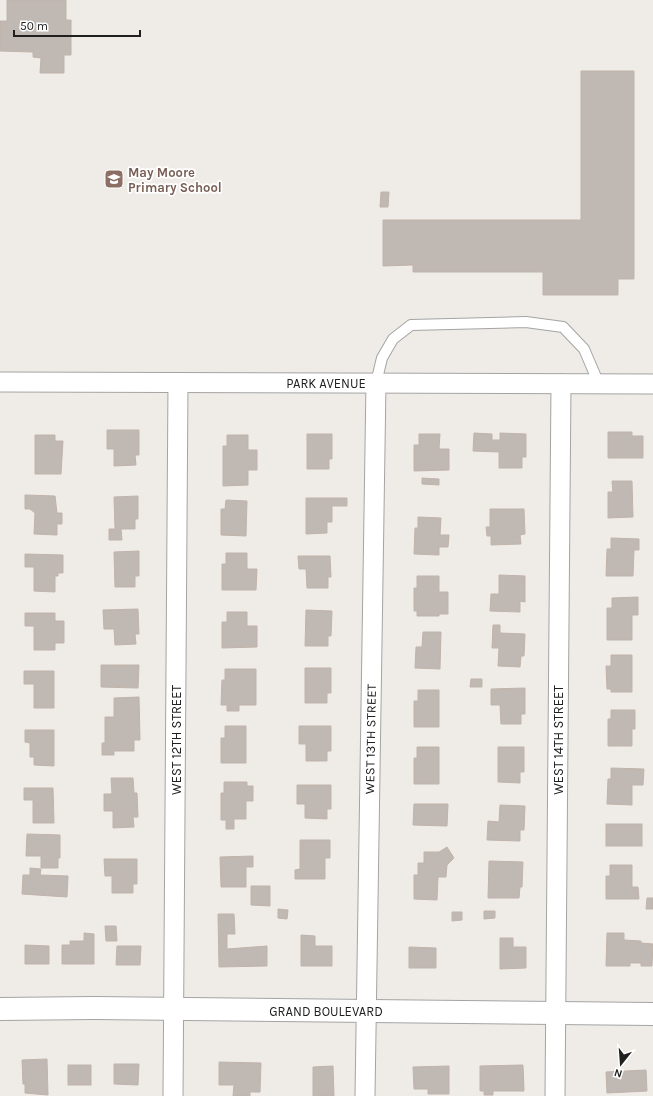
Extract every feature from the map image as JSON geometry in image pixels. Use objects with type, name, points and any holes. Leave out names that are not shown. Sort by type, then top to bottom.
[{"type":"street","name":"PARK AVENUE","points":[[0,382],[653,384]]},
{"type":"street","name":"WEST 12TH STREET","points":[[173,1096],[178,383]]},
{"type":"street","name":"WEST 13TH STREET","points":[[365,1096],[376,383]]},
{"type":"street","name":"WEST 14TH STREET","points":[[555,1096],[561,384]]},
{"type":"street","name":"GRAND BOULEVARD","points":[[0,1009],[94,1008],[653,1014]]},
{"type":"lane","points":[[376,383],[382,358],[393,339],[411,324],[526,322],[563,327],[584,349],[599,384]]},
{"type":"building","points":[[7,0],[66,0],[66,20],[71,20],[71,55],[64,55],[64,73],[40,73],[41,58],[33,57],[33,52],[0,51],[0,21],[7,21]]},
{"type":"building","points":[[581,71],[634,71],[634,279],[618,279],[618,295],[543,295],[543,272],[413,272],[413,265],[383,266],[383,220],[581,220]]},
{"type":"building","points":[[381,192],[389,192],[388,207],[380,207]]},
{"type":"building","points":[[107,430],[139,430],[139,455],[135,455],[136,465],[114,466],[114,449],[107,449]]},
{"type":"building","points":[[608,432],[632,432],[632,436],[643,436],[643,458],[608,458]]},
{"type":"building","points":[[474,433],[492,434],[492,440],[500,440],[500,433],[526,434],[526,457],[522,457],[522,468],[499,468],[499,452],[473,451]]},
{"type":"building","points":[[307,434],[332,434],[332,459],[329,459],[329,469],[307,469]]},
{"type":"building","points":[[419,434],[440,434],[439,449],[449,449],[449,470],[414,471],[414,445],[419,445]]},
{"type":"building","points":[[35,435],[55,435],[55,441],[63,441],[61,474],[35,474]]},
{"type":"building","points":[[227,435],[248,435],[248,450],[257,450],[257,470],[248,470],[248,485],[223,486],[223,446],[227,446]]},
{"type":"building","points":[[422,478],[439,479],[439,485],[422,484]]},
{"type":"building","points":[[612,481],[632,481],[633,517],[608,518],[608,492],[613,492]]},
{"type":"building","points":[[25,495],[55,496],[57,513],[62,513],[62,524],[57,524],[57,535],[34,534],[35,513],[30,509],[25,509]]},
{"type":"building","points":[[138,496],[138,519],[135,519],[135,529],[121,529],[122,540],[109,540],[109,529],[115,529],[114,497]]},
{"type":"building","points":[[306,498],[347,498],[347,506],[332,506],[332,522],[327,522],[327,533],[306,534]]},
{"type":"building","points":[[226,500],[247,501],[246,536],[221,535],[221,509],[225,509]]},
{"type":"building","points":[[490,509],[524,509],[525,534],[520,535],[521,544],[491,545],[491,536],[487,536],[486,527],[490,527]]},
{"type":"building","points":[[418,517],[441,518],[440,535],[449,535],[448,547],[439,547],[439,555],[414,554],[415,528],[418,528]]},
{"type":"building","points":[[611,538],[639,539],[639,550],[634,550],[633,576],[606,576],[607,549],[611,549]]},
{"type":"building","points":[[139,551],[139,576],[135,576],[135,587],[115,587],[114,552]]},
{"type":"building","points":[[226,553],[247,553],[247,569],[257,569],[256,590],[222,590],[222,564],[226,564]]},
{"type":"building","points":[[25,554],[63,555],[63,573],[58,573],[58,576],[55,576],[55,592],[34,591],[34,567],[25,567]]},
{"type":"building","points":[[298,556],[330,556],[331,577],[328,577],[328,588],[307,588],[306,569],[299,569]]},
{"type":"building","points":[[499,575],[525,576],[525,602],[520,601],[520,612],[490,611],[491,594],[499,594]]},
{"type":"building","points":[[417,576],[439,576],[439,592],[448,592],[448,614],[439,614],[439,616],[417,616],[417,611],[414,611],[414,588],[417,588]]},
{"type":"building","points":[[638,597],[638,615],[632,615],[632,640],[607,640],[607,608],[612,608],[612,598]]},
{"type":"building","points":[[138,609],[139,634],[135,634],[136,644],[115,645],[114,629],[104,629],[103,610]]},
{"type":"building","points":[[306,610],[332,611],[331,636],[328,636],[328,646],[305,646]]},
{"type":"building","points":[[227,612],[247,612],[247,626],[257,626],[257,647],[222,648],[222,622],[227,622]]},
{"type":"building","points":[[25,613],[55,613],[55,621],[64,621],[64,643],[55,643],[55,650],[34,650],[34,626],[25,626]]},
{"type":"building","points":[[493,625],[500,625],[500,633],[525,634],[524,656],[521,656],[520,667],[498,666],[499,648],[492,648]]},
{"type":"building","points":[[423,632],[441,632],[440,669],[415,668],[416,647],[422,647]]},
{"type":"building","points":[[611,655],[632,655],[632,692],[611,692],[611,689],[607,689],[606,666],[611,666]]},
{"type":"building","points":[[101,665],[139,665],[138,688],[101,687]]},
{"type":"building","points":[[305,668],[331,668],[331,693],[327,693],[327,703],[305,703]]},
{"type":"building","points":[[225,669],[256,669],[256,705],[239,705],[239,711],[227,711],[227,705],[221,705],[222,680],[225,680]]},
{"type":"building","points":[[24,671],[54,671],[54,708],[34,708],[34,684],[24,684]]},
{"type":"building","points":[[471,679],[482,679],[482,687],[470,687]]},
{"type":"building","points":[[525,688],[525,714],[521,714],[521,724],[501,724],[500,705],[491,705],[491,689]]},
{"type":"building","points":[[418,690],[439,690],[439,727],[414,727],[414,701],[418,701]]},
{"type":"building","points":[[139,697],[140,740],[134,740],[134,751],[114,751],[114,755],[102,755],[102,743],[105,743],[105,717],[114,717],[114,698]]},
{"type":"building","points":[[611,710],[635,710],[635,729],[632,729],[632,746],[608,746],[608,719],[611,719]]},
{"type":"building","points":[[225,726],[246,726],[246,763],[221,763],[221,738],[225,738]]},
{"type":"building","points":[[299,726],[331,726],[331,751],[327,751],[327,761],[306,761],[306,744],[299,744]]},
{"type":"building","points":[[25,730],[54,730],[54,766],[34,765],[34,757],[30,757],[30,743],[25,742]]},
{"type":"building","points":[[417,747],[439,747],[439,784],[414,784],[414,758],[417,758]]},
{"type":"building","points":[[498,747],[524,747],[524,772],[520,772],[520,783],[498,782]]},
{"type":"building","points":[[611,768],[644,769],[643,785],[632,785],[632,805],[607,804],[608,779],[611,779]]},
{"type":"building","points":[[111,778],[133,778],[134,793],[137,793],[138,817],[133,817],[134,827],[113,828],[113,811],[104,811],[104,794],[112,794]]},
{"type":"building","points":[[224,782],[247,782],[247,786],[253,786],[253,801],[246,801],[246,819],[234,819],[234,829],[226,829],[226,820],[221,820],[221,793],[224,793]]},
{"type":"building","points":[[297,785],[331,785],[331,809],[327,809],[327,819],[305,818],[305,804],[297,804]]},
{"type":"building","points":[[24,788],[53,788],[54,823],[33,823],[33,800],[24,800]]},
{"type":"building","points":[[414,804],[448,804],[447,826],[413,825]]},
{"type":"building","points":[[500,805],[525,806],[524,830],[520,830],[520,841],[487,840],[488,821],[499,822]]},
{"type":"building","points":[[606,824],[642,824],[642,846],[606,846]]},
{"type":"building","points":[[27,834],[60,835],[60,858],[58,858],[58,868],[41,868],[41,856],[26,856]]},
{"type":"building","points":[[300,840],[330,840],[330,858],[325,858],[325,879],[295,879],[295,870],[300,869]]},
{"type":"building","points":[[447,847],[454,858],[447,865],[446,877],[438,877],[437,900],[414,899],[414,875],[418,875],[418,863],[424,863],[424,852],[439,852]]},
{"type":"building","points":[[253,856],[253,867],[246,867],[246,887],[221,887],[220,857]]},
{"type":"building","points":[[104,859],[137,859],[137,884],[133,884],[133,893],[112,893],[112,876],[105,876]]},
{"type":"building","points":[[489,861],[523,862],[522,887],[520,887],[519,898],[488,898]]},
{"type":"building","points":[[610,865],[632,865],[632,887],[638,887],[639,899],[606,899],[606,876],[610,876]]},
{"type":"building","points":[[30,868],[41,869],[40,875],[68,876],[67,897],[22,894],[23,875],[30,875]]},
{"type":"building","points":[[251,886],[270,886],[270,906],[251,905]]},
{"type":"building","points":[[647,898],[653,898],[653,909],[646,909]]},
{"type":"building","points":[[278,909],[288,910],[287,919],[278,918]]},
{"type":"building","points":[[484,911],[495,911],[495,918],[484,919]]},
{"type":"building","points":[[452,912],[462,912],[462,920],[452,921]]},
{"type":"building","points":[[218,914],[234,914],[235,934],[227,934],[227,949],[267,946],[267,966],[219,967]]},
{"type":"building","points":[[105,926],[116,926],[117,941],[106,941]]},
{"type":"building","points":[[84,933],[94,934],[94,964],[62,964],[62,945],[70,945],[70,941],[84,941]]},
{"type":"building","points":[[607,933],[624,933],[624,940],[641,941],[641,943],[653,944],[652,966],[641,966],[641,963],[630,963],[630,966],[606,966]]},
{"type":"building","points":[[301,935],[315,936],[315,946],[332,946],[332,966],[301,966]]},
{"type":"building","points":[[500,938],[513,938],[513,947],[526,947],[526,968],[500,969]]},
{"type":"building","points":[[25,945],[49,946],[49,964],[25,964]]},
{"type":"building","points":[[117,946],[141,946],[140,965],[116,965]]},
{"type":"building","points":[[409,947],[436,948],[436,968],[409,968]]},
{"type":"building","points":[[47,1059],[48,1095],[25,1093],[22,1060]]},
{"type":"building","points":[[219,1062],[261,1063],[260,1092],[250,1092],[250,1096],[233,1096],[234,1085],[219,1085]]},
{"type":"building","points":[[114,1064],[139,1064],[138,1085],[114,1084]]},
{"type":"building","points":[[68,1065],[91,1065],[91,1085],[68,1085]]},
{"type":"building","points":[[523,1065],[524,1091],[493,1091],[493,1095],[484,1095],[484,1091],[480,1091],[480,1066]]},
{"type":"building","points":[[333,1066],[334,1096],[313,1096],[313,1067]]},
{"type":"building","points":[[449,1066],[449,1094],[428,1094],[428,1089],[414,1089],[413,1067]]},
{"type":"building","points":[[646,1070],[647,1091],[607,1093],[606,1072]]},
{"type":"place","name":"May Moore Primary School","points":[[114,179]]}]
